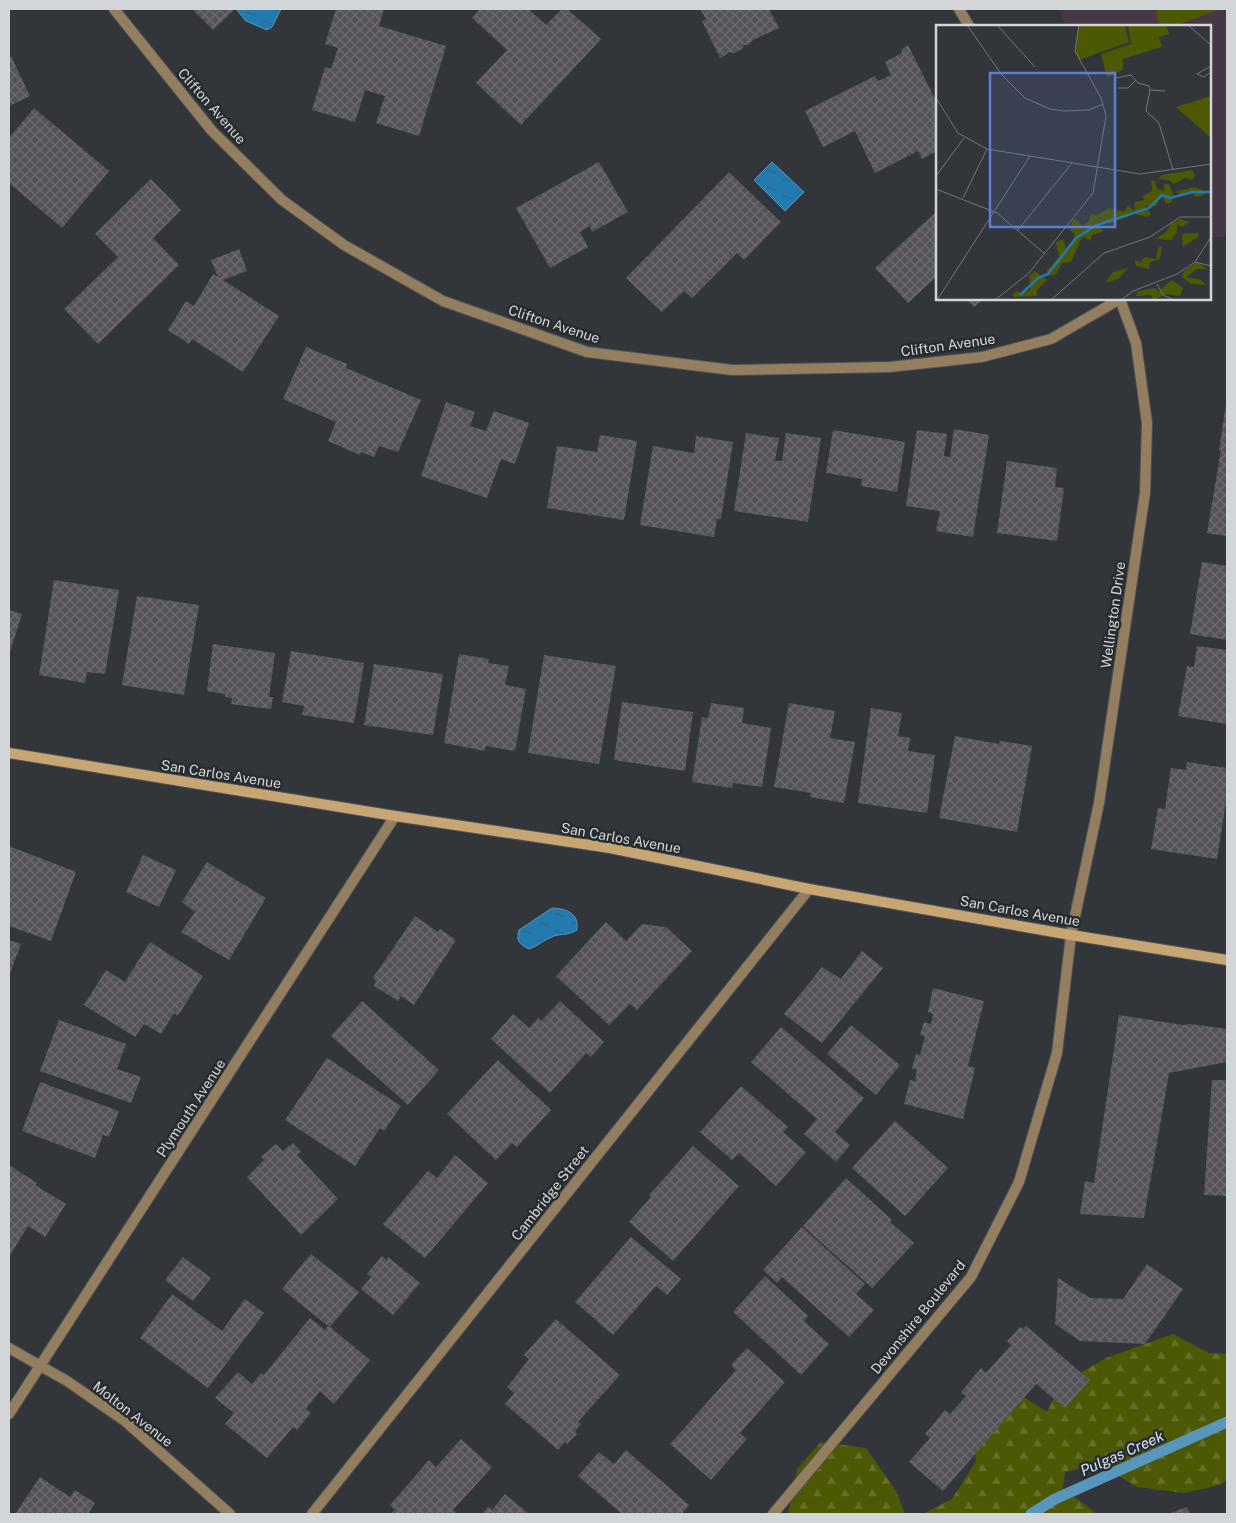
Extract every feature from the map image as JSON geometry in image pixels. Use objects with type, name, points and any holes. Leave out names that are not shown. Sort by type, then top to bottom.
[{"type":"main road","name":"San Carlos Avenue","points":[[9,753],[395,816],[610,848],[809,888],[1227,960]]},
{"type":"street","name":"Clifton Avenue","points":[[114,9],[212,131],[282,200],[344,245],[443,301],[587,352],[732,370],[899,366],[982,357],[1050,339],[1118,300]]},
{"type":"street","points":[[959,9],[968,25]]},
{"type":"street","name":"Wellington Drive","points":[[1071,934],[1099,803],[1145,493],[1148,423],[1136,343],[1120,300]]},
{"type":"street","name":"Plymouth Avenue","points":[[9,1414],[395,816]]},
{"type":"street","name":"Cambridge Street","points":[[312,1514],[809,888]]},
{"type":"street","name":"Devonshire Boulevard","points":[[773,1514],[972,1277],[1019,1182],[1057,1053],[1071,934]]},
{"type":"street","name":"Molton Avenue","points":[[9,1348],[67,1381],[125,1421],[230,1514]]},
{"type":"shaded area","points":[[1059,9],[1227,9],[1227,236],[1211,238],[1211,25],[1066,25]]},
{"type":"green space","points":[[1155,9],[1221,9],[1177,25],[1160,25]]},
{"type":"green space","points":[[1173,1334],[1209,1353],[1227,1354],[1227,1481],[1219,1485],[1185,1493],[1137,1487],[1099,1464],[1065,1472],[1063,1488],[1097,1514],[923,1514],[952,1499],[976,1461],[970,1415],[996,1379],[1047,1412],[1061,1384],[1106,1358]]},
{"type":"green space","points":[[821,1442],[866,1448],[896,1491],[905,1514],[788,1514],[797,1469]]},
{"type":"water","points":[[236,9],[281,9],[272,27],[267,30],[246,21]]},
{"type":"water","points":[[772,162],[804,192],[785,211],[754,180]]},
{"type":"water","points":[[552,908],[562,909],[574,915],[577,930],[551,937],[529,949],[519,942],[519,930]]},
{"type":"building","points":[[192,9],[233,9],[234,10],[213,30]]},
{"type":"building","points":[[336,9],[384,9],[379,26],[446,46],[419,136],[376,123],[385,96],[365,90],[355,122],[312,110],[325,67],[331,69],[338,48],[325,44]]},
{"type":"building","points":[[480,9],[528,9],[546,25],[562,9],[567,9],[601,39],[521,125],[476,83],[507,50],[472,18]]},
{"type":"building","points":[[700,9],[769,9],[779,28],[753,40],[748,45],[743,45],[743,48],[735,53],[728,52],[720,58],[702,21],[706,19]]},
{"type":"building","points":[[908,45],[936,101],[936,152],[922,159],[918,151],[875,173],[855,131],[823,147],[805,111],[875,76],[878,81],[891,75],[885,62],[902,53],[901,50]]},
{"type":"building","points":[[11,56],[30,96],[9,106],[9,58]]},
{"type":"building","points":[[34,108],[109,171],[62,228],[9,183],[9,138]]},
{"type":"building","points":[[599,162],[628,212],[592,232],[590,226],[580,232],[588,247],[550,268],[516,208]]},
{"type":"building","points":[[729,172],[781,222],[744,260],[737,253],[692,298],[684,291],[662,312],[626,278]]},
{"type":"building","points":[[151,179],[181,210],[153,238],[179,265],[98,344],[64,309],[118,257],[95,234]]},
{"type":"building","points":[[936,212],[936,277],[908,303],[875,268]]},
{"type":"building","points":[[239,249],[247,271],[223,280],[279,316],[243,372],[192,339],[189,344],[168,330],[186,301],[194,306],[213,274],[218,277],[211,260]]},
{"type":"building","points":[[967,300],[982,300],[974,307]]},
{"type":"building","points":[[306,347],[347,364],[346,368],[421,400],[398,452],[379,446],[374,457],[361,452],[360,455],[328,441],[336,422],[283,399]]},
{"type":"building","points":[[446,402],[475,412],[470,426],[486,431],[494,411],[529,423],[515,464],[501,459],[487,498],[421,476]]},
{"type":"building","points":[[1226,404],[1227,536],[1207,533],[1221,450],[1219,450]]},
{"type":"building","points":[[954,429],[989,435],[973,537],[936,531],[940,511],[906,506],[917,430],[947,434],[944,456],[950,457]]},
{"type":"building","points":[[833,430],[905,442],[897,492],[861,486],[862,479],[826,473]]},
{"type":"building","points":[[746,433],[779,438],[775,461],[782,461],[786,433],[821,438],[808,522],[734,511]]},
{"type":"building","points":[[600,435],[637,441],[624,520],[547,508],[557,446],[597,452]]},
{"type":"building","points":[[696,436],[733,442],[721,519],[717,519],[714,537],[640,525],[653,446],[694,453]]},
{"type":"building","points":[[1007,461],[1057,468],[1055,487],[1064,488],[1057,541],[997,533]]},
{"type":"building","points":[[1202,562],[1227,566],[1227,640],[1190,634]]},
{"type":"building","points":[[54,580],[119,590],[105,674],[87,672],[85,683],[39,675]]},
{"type":"building","points":[[137,596],[199,605],[184,695],[122,685]]},
{"type":"building","points":[[9,610],[22,614],[9,655]]},
{"type":"building","points":[[213,644],[275,653],[269,697],[273,697],[271,709],[231,704],[232,698],[225,697],[225,694],[207,691]]},
{"type":"building","points":[[1197,646],[1227,650],[1227,724],[1178,716],[1187,666],[1194,667]]},
{"type":"building","points":[[291,651],[364,663],[354,723],[302,715],[304,706],[282,702]]},
{"type":"building","points":[[459,654],[489,659],[488,663],[509,666],[505,685],[526,689],[515,751],[486,746],[485,751],[444,743]]},
{"type":"building","points":[[544,655],[616,666],[599,764],[528,753]]},
{"type":"building","points":[[374,664],[443,674],[433,735],[364,725]]},
{"type":"building","points":[[622,702],[693,712],[685,771],[614,760]]},
{"type":"building","points":[[711,703],[744,708],[742,723],[771,728],[762,787],[733,783],[732,788],[692,782],[702,717],[708,718]]},
{"type":"building","points":[[789,703],[835,711],[830,738],[855,742],[844,803],[810,797],[811,793],[774,787]]},
{"type":"building","points":[[871,708],[902,713],[898,736],[910,738],[908,751],[935,755],[927,813],[858,803]]},
{"type":"building","points":[[955,736],[999,744],[1000,741],[1032,746],[1017,832],[939,818]]},
{"type":"building","points":[[1187,762],[1227,768],[1227,795],[1217,859],[1151,849],[1158,808],[1165,809],[1171,768],[1186,770]]},
{"type":"building","points":[[9,846],[76,872],[51,941],[9,926]]},
{"type":"building","points":[[143,855],[176,870],[159,907],[126,892]]},
{"type":"building","points":[[207,862],[266,898],[229,960],[181,932],[195,912],[182,902]]},
{"type":"building","points":[[415,916],[438,932],[440,929],[456,940],[414,1005],[401,996],[398,1001],[374,986],[376,981],[373,978]]},
{"type":"building","points":[[606,922],[626,941],[642,924],[666,927],[692,951],[637,1010],[630,1004],[609,1025],[556,976]]},
{"type":"building","points":[[9,940],[21,944],[9,976]]},
{"type":"building","points":[[150,942],[203,976],[178,1016],[174,1013],[161,1034],[144,1024],[135,1037],[84,1005],[106,970],[125,982]]},
{"type":"building","points":[[862,951],[883,968],[822,1043],[784,1014],[822,967],[841,979]]},
{"type":"building","points":[[933,988],[984,1001],[968,1066],[975,1068],[963,1119],[904,1104],[910,1080],[915,1081],[917,1070],[912,1068],[916,1054],[920,1055],[925,1036],[920,1035],[924,1022],[931,1024],[933,1014],[928,1012]]},
{"type":"building","points":[[362,1001],[439,1070],[408,1105],[331,1036]]},
{"type":"building","points":[[560,1001],[604,1042],[591,1057],[586,1053],[550,1093],[491,1039],[513,1014],[529,1028],[538,1018],[541,1021]]},
{"type":"building","points":[[1119,1015],[1183,1025],[1190,1024],[1227,1029],[1227,1062],[1169,1073],[1144,1218],[1080,1214],[1085,1181],[1094,1183]]},
{"type":"building","points":[[59,1020],[126,1044],[117,1069],[141,1077],[131,1103],[40,1071]]},
{"type":"building","points":[[851,1025],[900,1065],[876,1095],[827,1054]]},
{"type":"building","points":[[781,1027],[864,1098],[835,1132],[850,1145],[836,1162],[804,1134],[817,1119],[751,1062]]},
{"type":"building","points":[[327,1058],[401,1106],[384,1131],[380,1128],[355,1166],[285,1120]]},
{"type":"building","points":[[498,1060],[551,1110],[517,1147],[512,1143],[496,1160],[447,1114]]},
{"type":"building","points":[[1212,1080],[1227,1080],[1227,1196],[1204,1195]]},
{"type":"building","points":[[40,1082],[119,1111],[109,1137],[103,1135],[95,1158],[22,1131]]},
{"type":"building","points":[[741,1086],[788,1127],[783,1132],[806,1152],[776,1186],[739,1153],[732,1160],[700,1132]]},
{"type":"building","points":[[895,1121],[948,1168],[905,1216],[852,1168]]},
{"type":"building","points":[[293,1143],[301,1152],[297,1155],[338,1199],[301,1235],[247,1177],[264,1160],[261,1157],[276,1144],[283,1151]]},
{"type":"building","points":[[693,1146],[739,1186],[673,1261],[629,1222],[651,1197],[649,1195]]},
{"type":"building","points":[[455,1155],[488,1183],[425,1258],[383,1224],[428,1171],[437,1178]]},
{"type":"building","points":[[9,1165],[37,1183],[35,1185],[66,1204],[45,1237],[28,1226],[9,1257]]},
{"type":"building","points":[[846,1178],[914,1243],[872,1288],[803,1226]]},
{"type":"building","points":[[802,1227],[865,1284],[856,1294],[874,1310],[849,1337],[782,1277],[777,1283],[763,1270]]},
{"type":"building","points":[[631,1237],[681,1279],[667,1295],[656,1286],[613,1335],[575,1302]]},
{"type":"building","points":[[311,1254],[359,1292],[330,1327],[370,1360],[334,1404],[320,1391],[306,1409],[311,1413],[297,1430],[293,1427],[267,1458],[225,1424],[234,1413],[215,1398],[238,1372],[252,1384],[261,1373],[264,1375],[310,1318],[325,1330],[328,1326],[282,1289]]},
{"type":"building","points":[[382,1256],[387,1260],[388,1257],[420,1283],[393,1315],[361,1289],[371,1277],[367,1274]]},
{"type":"building","points":[[183,1257],[211,1278],[193,1301],[165,1280]]},
{"type":"building","points":[[1147,1264],[1183,1289],[1145,1344],[1080,1341],[1055,1324],[1058,1278],[1090,1298],[1123,1299]]},
{"type":"building","points":[[765,1276],[808,1316],[804,1321],[829,1344],[801,1375],[733,1312]]},
{"type":"building","points":[[172,1294],[222,1331],[245,1299],[264,1313],[208,1388],[140,1338]]},
{"type":"building","points":[[556,1319],[620,1375],[578,1422],[581,1424],[575,1431],[577,1434],[567,1444],[565,1442],[558,1450],[505,1404],[514,1393],[507,1387],[529,1359],[524,1355]]},
{"type":"building","points":[[1026,1326],[1090,1380],[1065,1408],[1036,1384],[943,1491],[909,1462],[930,1438],[925,1434],[945,1410],[950,1414],[966,1396],[961,1392],[981,1368],[986,1373],[1011,1345],[1007,1341],[1020,1327],[1023,1329]]},
{"type":"building","points":[[747,1348],[785,1382],[740,1433],[747,1439],[711,1480],[670,1444],[736,1370],[731,1365]]},
{"type":"building","points":[[461,1439],[492,1467],[453,1510],[458,1514],[391,1514],[395,1510],[390,1505],[429,1460],[436,1467]]},
{"type":"building","points":[[626,1450],[689,1505],[682,1514],[622,1514],[578,1476],[599,1452],[614,1464]]},
{"type":"building","points":[[40,1477],[70,1497],[75,1490],[95,1503],[88,1514],[15,1514]]},
{"type":"building","points":[[505,1494],[529,1514],[482,1514],[488,1507],[492,1510]]},
{"type":"building","points":[[1187,1507],[1190,1514],[1168,1514]]},
{"type":"waterway","name":"Pulgas Creek","points":[[1031,1514],[1055,1499],[1227,1422]]}]
